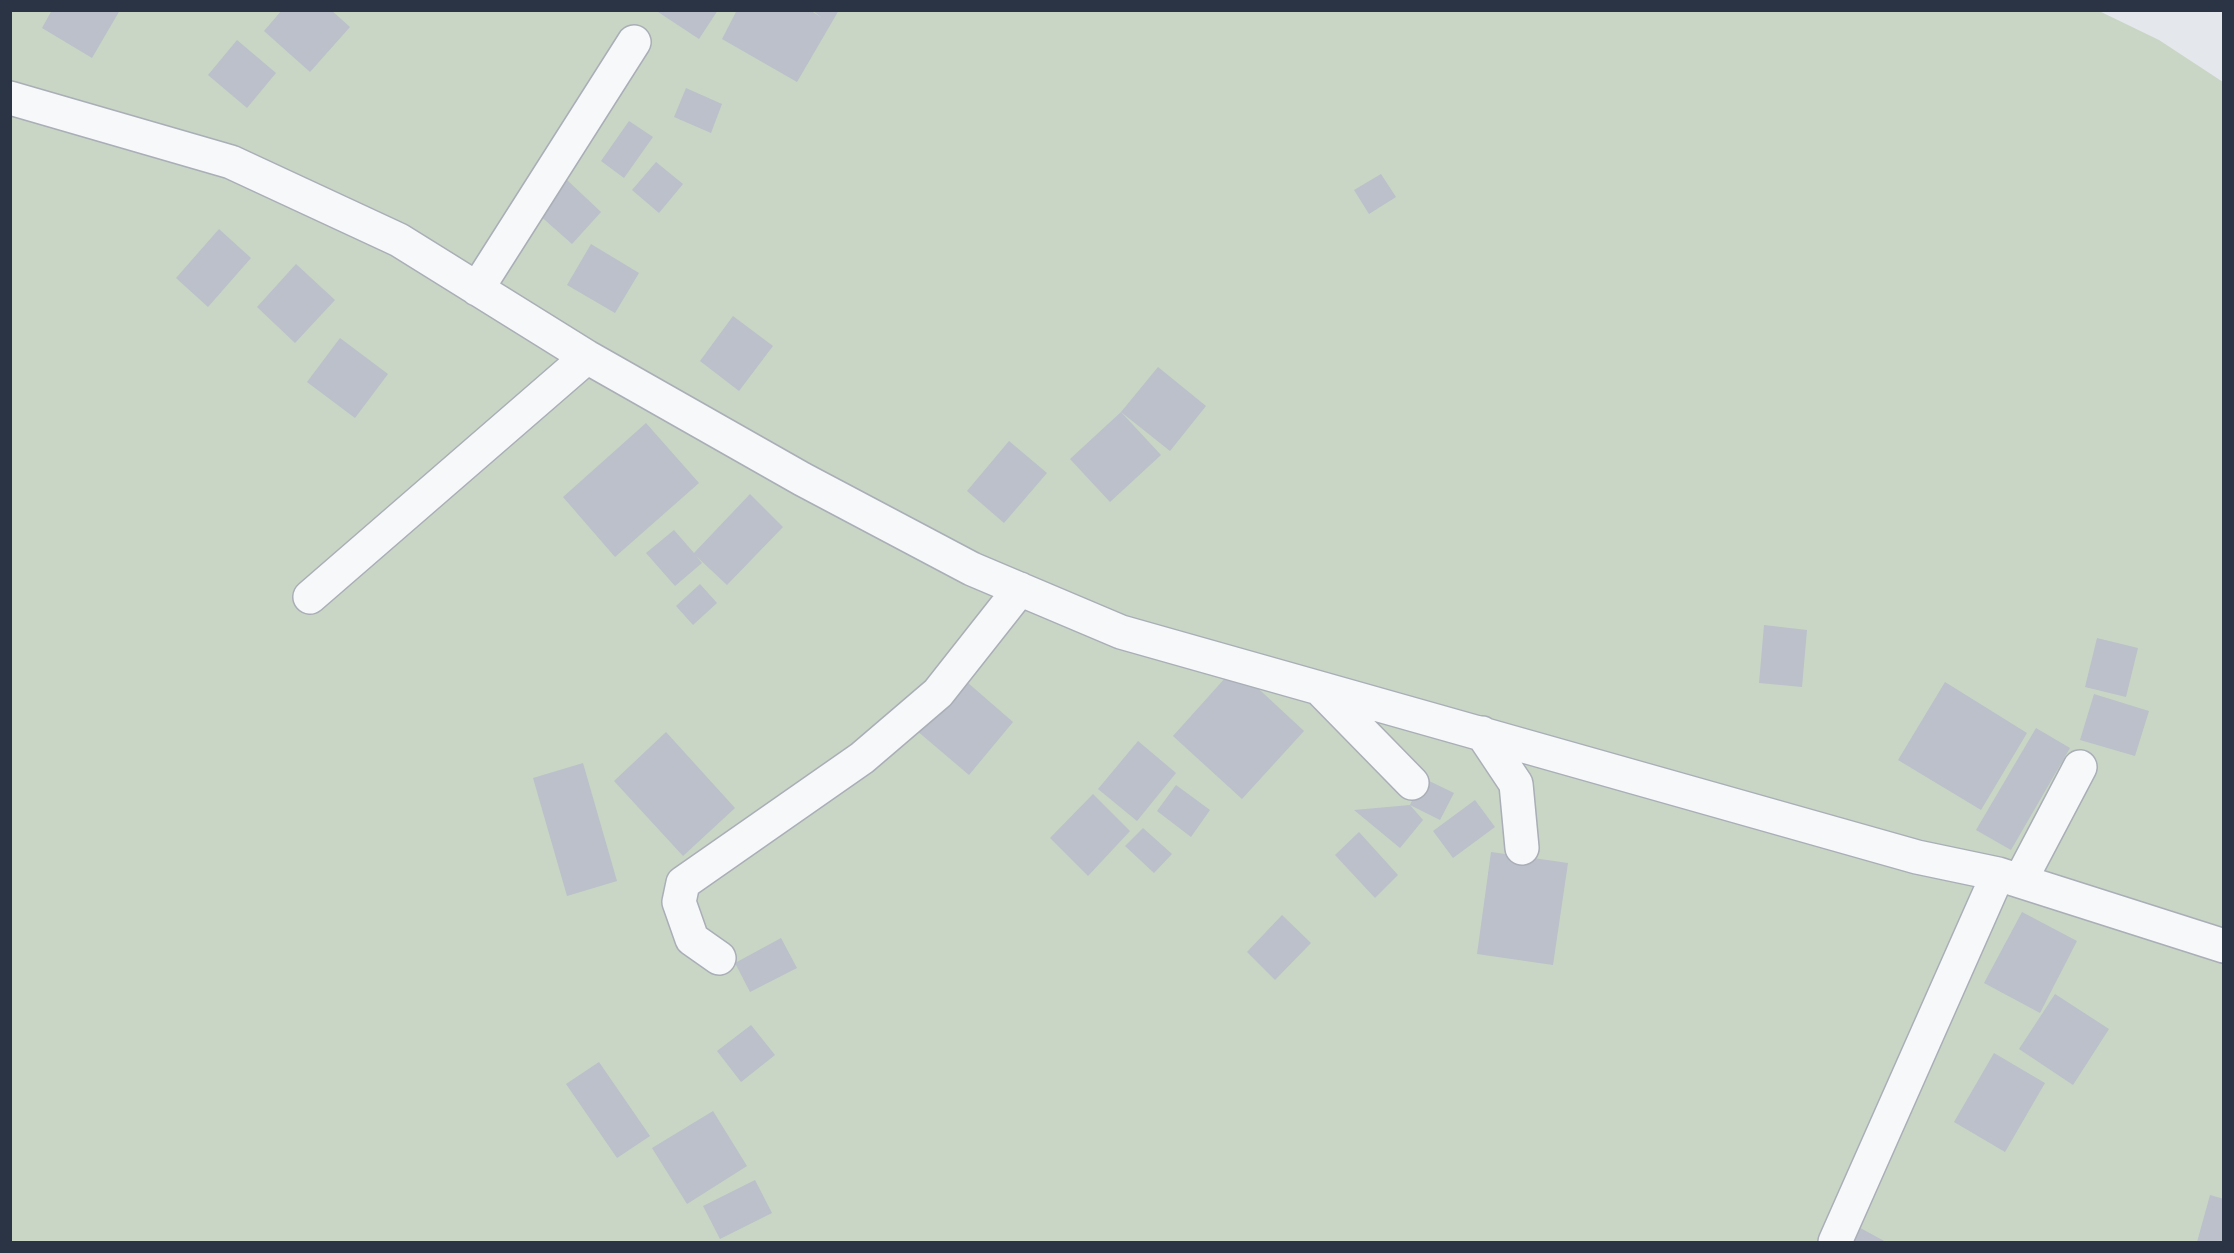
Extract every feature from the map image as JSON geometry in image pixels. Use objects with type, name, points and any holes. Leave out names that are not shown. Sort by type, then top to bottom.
[{"type":"street","points":[[477,289],[634,42]]},
{"type":"street","points":[[10,98],[231,162],[399,240],[587,357],[812,484],[972,569],[1120,632],[1917,856],[2009,878],[2223,946]]},
{"type":"street","points":[[310,597],[587,357]]},
{"type":"street","points":[[719,958],[692,939],[679,902],[683,883],[862,758],[938,693],[1020,588]]},
{"type":"street","points":[[1319,687],[1412,783]]},
{"type":"street","points":[[1482,733],[1516,784],[1522,848]]},
{"type":"street","points":[[1835,1242],[2009,878],[2080,767]]},
{"type":"green space","points":[[2097,10],[2159,40],[2223,82],[2223,1242],[11,1242],[10,11]]},
{"type":"building","points":[[52,10],[120,10],[92,58],[42,28]]},
{"type":"building","points":[[282,10],[331,10],[350,27],[310,72],[264,31]]},
{"type":"building","points":[[655,10],[718,10],[699,39]]},
{"type":"building","points":[[737,10],[810,10],[822,18],[812,10],[839,10],[797,82],[722,39]]},
{"type":"building","points":[[237,40],[276,73],[247,108],[208,75]]},
{"type":"building","points":[[686,88],[722,104],[711,133],[674,117]]},
{"type":"building","points":[[629,121],[653,137],[624,178],[601,161]]},
{"type":"building","points":[[656,162],[683,184],[659,213],[632,190]]},
{"type":"building","points":[[1381,174],[1396,197],[1369,214],[1354,190]]},
{"type":"building","points":[[567,180],[601,212],[572,244],[537,213]]},
{"type":"building","points":[[219,229],[251,258],[208,307],[176,278]]},
{"type":"building","points":[[591,244],[639,273],[615,313],[567,285]]},
{"type":"building","points":[[296,264],[335,300],[295,343],[257,307]]},
{"type":"building","points":[[733,316],[773,346],[739,391],[700,361]]},
{"type":"building","points":[[340,338],[388,374],[355,418],[307,382]]},
{"type":"building","points":[[1158,367],[1206,406],[1170,451],[1121,412]]},
{"type":"building","points":[[1121,412],[1161,455],[1110,502],[1070,459]]},
{"type":"building","points":[[646,423],[699,483],[615,557],[563,497]]},
{"type":"building","points":[[1009,441],[1047,473],[1004,523],[967,491]]},
{"type":"building","points":[[750,494],[783,527],[727,585],[696,556],[702,563],[675,586],[646,553],[674,530],[694,553]]},
{"type":"building","points":[[700,584],[717,603],[693,625],[676,606]]},
{"type":"building","points":[[1764,625],[1807,630],[1802,687],[1759,683]]},
{"type":"building","points":[[2097,638],[2138,648],[2126,697],[2085,687]]},
{"type":"building","points":[[1235,667],[1304,731],[1242,799],[1173,736]]},
{"type":"building","points":[[960,676],[1013,722],[969,775],[916,730]]},
{"type":"building","points":[[1945,682],[2027,733],[1981,810],[1898,760]]},
{"type":"building","points":[[2094,694],[2149,711],[2135,756],[2080,740]]},
{"type":"building","points":[[2036,728],[2070,748],[2011,850],[1976,830]]},
{"type":"building","points":[[666,732],[735,808],[683,856],[614,781]]},
{"type":"building","points":[[1138,741],[1176,773],[1137,821],[1098,789]]},
{"type":"building","points":[[583,763],[617,881],[567,896],[533,778]]},
{"type":"building","points":[[1423,778],[1454,793],[1440,820],[1410,805]]},
{"type":"building","points":[[1176,785],[1210,810],[1191,837],[1157,811]]},
{"type":"building","points":[[1093,794],[1130,831],[1088,876],[1050,838]]},
{"type":"building","points":[[1475,800],[1495,827],[1453,858],[1433,831]]},
{"type":"building","points":[[1410,805],[1423,820],[1400,848],[1354,810]]},
{"type":"building","points":[[1143,828],[1172,854],[1154,873],[1125,846]]},
{"type":"building","points":[[1359,832],[1398,875],[1375,898],[1335,855]]},
{"type":"building","points":[[1491,852],[1568,863],[1553,965],[1477,954]]},
{"type":"building","points":[[2022,912],[2077,941],[2040,1013],[1984,983]]},
{"type":"building","points":[[1282,915],[1311,943],[1275,980],[1247,952]]},
{"type":"building","points":[[781,938],[797,968],[750,992],[735,963]]},
{"type":"building","points":[[2055,994],[2109,1029],[2073,1085],[2019,1049]]},
{"type":"building","points":[[751,1025],[775,1055],[741,1082],[717,1051]]},
{"type":"building","points":[[1994,1053],[2045,1083],[2005,1152],[1954,1122]]},
{"type":"building","points":[[599,1062],[650,1136],[617,1158],[566,1084]]},
{"type":"building","points":[[713,1111],[747,1166],[687,1204],[652,1148]]},
{"type":"building","points":[[755,1180],[772,1213],[720,1239],[703,1206]]},
{"type":"building","points":[[2210,1195],[2224,1199],[2224,1242],[2197,1242]]},
{"type":"building","points":[[1853,1224],[1886,1242],[1843,1242]]}]
